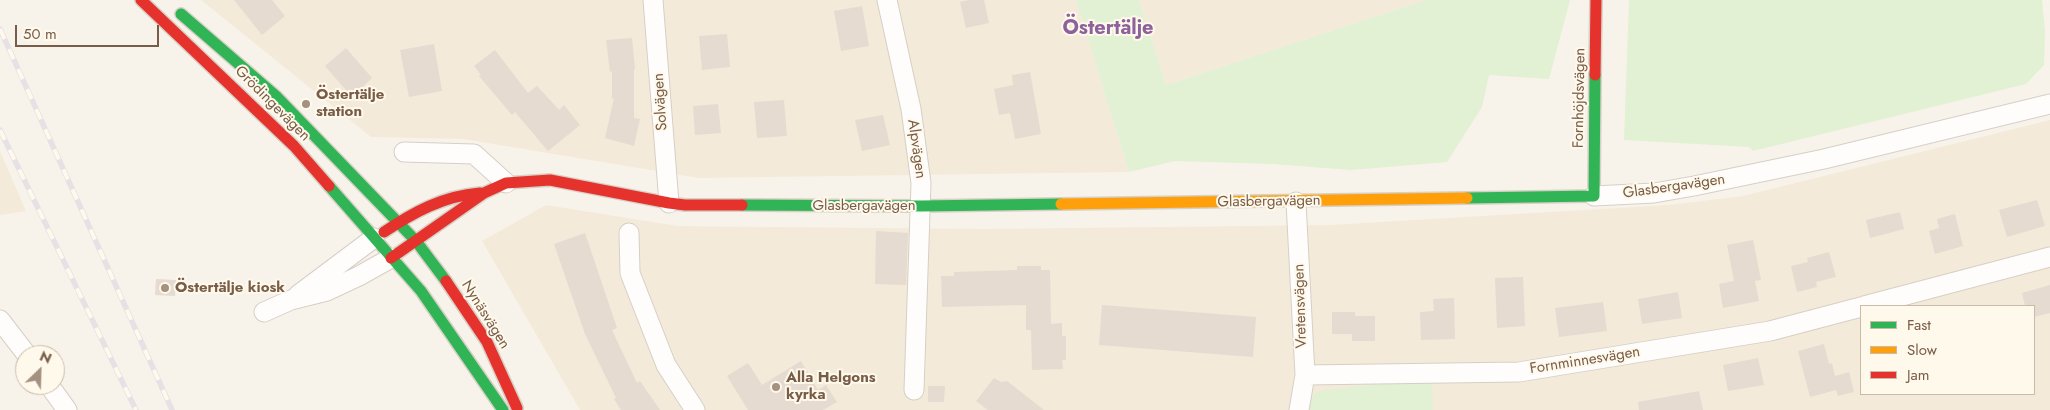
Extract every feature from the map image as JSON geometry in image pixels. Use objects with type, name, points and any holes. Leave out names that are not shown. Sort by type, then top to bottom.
[{"type":"street","name":"Grödingevägen","points":[[142,0],[294,146],[390,258]]},
{"type":"street","name":"Solvägen","points":[[653,0],[669,204]]},
{"type":"street","name":"Alpvägen","points":[[887,0],[911,109],[921,183],[914,390]]},
{"type":"street","name":"Fornhöjdsvägen","points":[[1594,196],[1596,0]]},
{"type":"street","name":"Grödingevägen","points":[[172,6],[277,97],[416,242]]},
{"type":"street","name":"Glasbergavägen","points":[[390,258],[416,242],[484,193],[506,183],[529,180],[550,180],[669,204],[920,206],[1296,202],[1594,196],[1654,193],[1694,186],[1824,159],[2050,104]]},
{"type":"street","points":[[404,152],[474,154],[506,183]]},
{"type":"street","name":"Glasbergavägen","points":[[374,238],[398,222],[449,197],[484,193]]},
{"type":"street","name":"Vretensvägen","points":[[1296,202],[1305,375],[1299,410]]},
{"type":"street","points":[[629,233],[630,273],[666,365],[695,410]]},
{"type":"street","points":[[291,300],[374,238]]},
{"type":"street","name":"Nynäsvägen","points":[[416,242],[468,312],[486,342],[518,410]]},
{"type":"street","points":[[264,312],[291,300],[327,291],[359,276],[390,258],[421,291],[503,410]]},
{"type":"street","name":"Fornminnesvägen","points":[[1871,305],[2050,258]]},
{"type":"street","name":"Fornminnesvägen","points":[[1305,375],[1519,372],[1770,331],[1860,308]]},
{"type":"street","points":[[0,320],[19,345]]},
{"type":"street","points":[[56,395],[67,410]]},
{"type":"shaded area","points":[[201,0],[1076,0],[1129,172],[699,178],[463,139],[371,137]]},
{"type":"shaded area","points":[[1139,0],[1426,0],[1166,85]]},
{"type":"shaded area","points":[[2050,120],[2050,410],[580,410],[482,241],[546,205],[678,226],[983,229],[1330,225],[1668,205],[1743,196]]},
{"type":"shaded area","points":[[0,151],[26,211],[0,215]]},
{"type":"green space","points":[[1076,0],[1139,0],[1166,85],[1426,0],[1570,0],[1549,79],[1489,75],[1482,107],[1447,162],[1351,170],[1273,164],[1175,161],[1129,172]]},
{"type":"green space","points":[[1629,0],[2042,0],[2045,31],[2044,65],[2026,84],[1753,151],[1749,147],[1624,140]]},
{"type":"green space","points":[[1414,380],[1432,380],[1433,410],[1309,410],[1310,402],[1315,393],[1324,390]]},
{"type":"building","points":[[234,0],[272,0],[285,16],[262,35]]},
{"type":"building","points":[[984,0],[989,23],[966,28],[960,2]]},
{"type":"building","points":[[862,6],[869,46],[841,51],[834,11]]},
{"type":"building","points":[[727,34],[730,67],[702,70],[699,36]]},
{"type":"building","points":[[632,38],[635,69],[634,118],[640,119],[634,146],[605,138],[614,98],[612,99],[612,71],[610,72],[606,40]]},
{"type":"building","points":[[434,44],[442,91],[409,97],[400,50]]},
{"type":"building","points":[[346,48],[372,78],[352,97],[325,66]]},
{"type":"building","points":[[495,50],[528,93],[537,86],[559,110],[564,105],[580,125],[548,151],[515,112],[512,115],[479,76],[481,75],[474,66]]},
{"type":"building","points":[[1030,72],[1041,134],[1015,139],[1010,113],[999,115],[994,89],[1013,85],[1012,75]]},
{"type":"building","points":[[784,100],[787,136],[757,138],[754,102]]},
{"type":"building","points":[[718,104],[721,133],[695,135],[693,106]]},
{"type":"building","points":[[883,115],[890,145],[862,151],[855,120]]},
{"type":"building","points":[[2037,200],[2045,226],[2007,237],[1999,210]]},
{"type":"building","points":[[1900,212],[1904,229],[1870,238],[1866,220]]},
{"type":"building","points":[[1955,214],[1963,246],[1935,254],[1929,231],[1939,228],[1937,219]]},
{"type":"building","points":[[876,231],[908,233],[906,285],[875,284]]},
{"type":"building","points":[[585,233],[617,328],[612,330],[637,383],[640,381],[660,410],[621,410],[614,399],[616,398],[585,334],[554,244]]},
{"type":"building","points":[[1753,240],[1761,280],[1755,281],[1759,301],[1723,308],[1719,284],[1734,281],[1727,245]]},
{"type":"building","points":[[1829,252],[1836,277],[1816,282],[1817,287],[1797,292],[1791,266],[1808,262],[1807,258]]},
{"type":"building","points":[[1017,266],[1041,266],[1041,270],[1050,270],[1051,324],[1062,323],[1062,336],[1066,336],[1066,360],[1062,360],[1063,369],[1032,370],[1031,330],[1026,330],[1026,305],[942,307],[941,276],[954,276],[954,272],[1017,270]]},
{"type":"building","points":[[1523,277],[1525,326],[1497,328],[1495,278]]},
{"type":"building","name":"Östertälje kiosk","points":[[156,279],[176,280],[175,296],[155,295]]},
{"type":"building","points":[[2050,285],[2050,313],[2035,317],[2035,305],[2025,305],[2022,293]]},
{"type":"building","points":[[1678,292],[1682,318],[1642,324],[1638,299]]},
{"type":"building","points":[[1454,298],[1455,339],[1421,340],[1420,312],[1434,311],[1433,299]]},
{"type":"building","points":[[1603,302],[1607,331],[1559,337],[1555,308]]},
{"type":"building","points":[[1102,305],[1256,317],[1253,357],[1099,345]]},
{"type":"building","points":[[1332,312],[1355,312],[1355,316],[1375,316],[1375,341],[1352,341],[1352,334],[1332,334]]},
{"type":"building","points":[[1824,344],[1829,364],[1832,363],[1835,376],[1849,372],[1854,392],[1838,396],[1836,390],[1810,397],[1798,351]]},
{"type":"building","points":[[1758,358],[1764,385],[1728,391],[1723,365]]},
{"type":"building","name":"Alla Helgons kyrka","points":[[801,361],[818,390],[826,385],[837,402],[823,410],[748,410],[727,376],[748,363],[762,385]]},
{"type":"building","points":[[994,378],[1001,382],[1007,381],[1044,410],[988,410],[976,401]]},
{"type":"building","points":[[928,386],[945,386],[944,402],[928,402]]},
{"type":"building","points":[[1699,391],[1703,410],[1639,410],[1638,402]]},
{"type":"railway","points":[[0,29],[172,410]]},
{"type":"railway","points":[[0,130],[136,410]]},
{"type":"traffic: fast","points":[[181,14],[277,97],[416,241],[446,281]]},
{"type":"traffic: fast","points":[[1467,198],[1594,196],[1595,75]]},
{"type":"traffic: fast","points":[[329,186],[421,291],[503,410]]},
{"type":"traffic: fast","points":[[742,205],[921,206],[1061,204]]},
{"type":"traffic: slow","points":[[1061,204],[1467,198]]},
{"type":"traffic: jam","points":[[141,0],[294,146],[329,186]]},
{"type":"traffic: jam","points":[[1595,75],[1596,0]]},
{"type":"traffic: jam","points":[[391,258],[484,193],[506,183],[550,180],[669,203],[685,205],[742,205]]},
{"type":"traffic: jam","points":[[384,232],[406,218],[441,201],[480,193]]},
{"type":"traffic: jam","points":[[446,281],[487,342],[517,408]]},
{"type":"place","name":"Östertälje station","points":[[306,104]]},
{"type":"place","name":"Östertälje kiosk","points":[[165,288]]},
{"type":"place","name":"Alla Helgons kyrka","points":[[776,387]]},
{"type":"district","name":"Östertälje","points":[[1108,29]]}]
